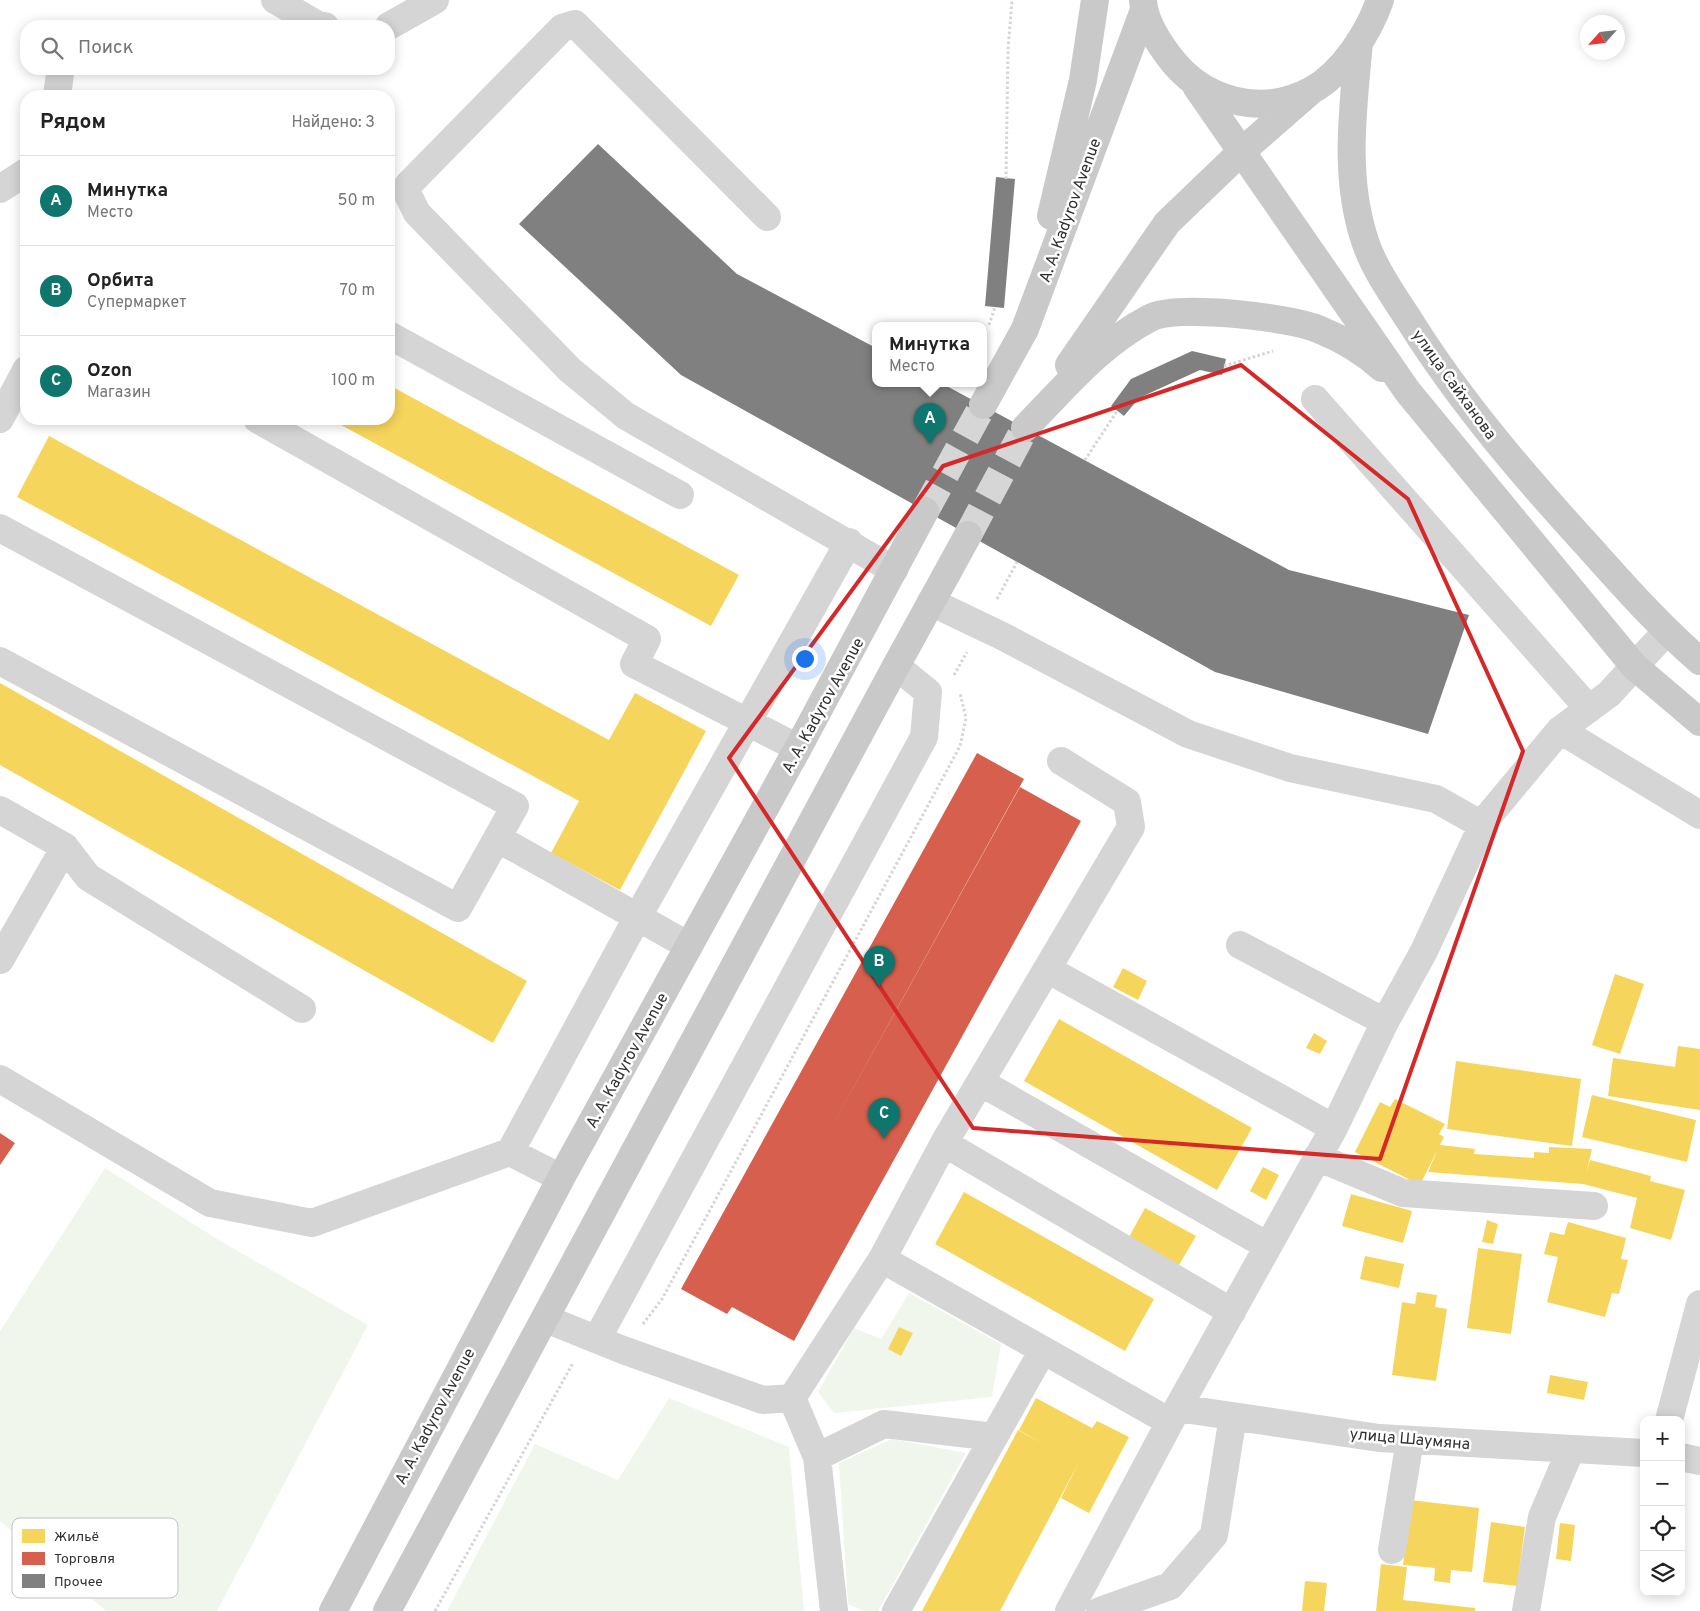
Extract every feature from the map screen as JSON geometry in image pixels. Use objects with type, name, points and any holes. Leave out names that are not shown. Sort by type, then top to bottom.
[{"type":"main road","points":[[1025,329],[1084,80],[1095,0]]},
{"type":"main road","points":[[1381,1],[1359,42],[1338,68],[1241,152],[1167,223],[1025,428],[1099,351],[1152,317],[1188,312],[1225,313],[1316,328],[1362,349],[1408,392]]},
{"type":"main road","points":[[1144,5],[1158,41],[1172,62],[1196,86],[1408,392],[1634,666],[1700,722]]},
{"type":"main road","name":"A. A. Kadyrov Avenue","points":[[983,406],[1025,329],[1144,5]]},
{"type":"main road","name":"улица Сайханова","points":[[1359,42],[1350,164],[1356,207],[1366,245],[1385,281],[1436,364],[1531,484],[1666,632],[1700,661]]},
{"type":"main road","points":[[1196,86],[1222,98],[1249,104],[1274,103],[1312,90]]},
{"type":"main road","name":"A. A. Kadyrov Avenue","points":[[333,1611],[561,1178],[798,748],[925,511]]},
{"type":"main road","points":[[387,1611],[968,535]]},
{"type":"street","points":[[275,0],[309,20]]},
{"type":"street","points":[[395,22],[435,0]]},
{"type":"street","points":[[767,216],[575,24],[562,28],[408,184],[407,193],[417,213],[563,363],[619,410],[849,542],[894,570]]},
{"type":"street","points":[[0,189],[20,176]]},
{"type":"street","points":[[395,338],[680,495]]},
{"type":"street","points":[[0,419],[20,381]]},
{"type":"street","points":[[1315,399],[1589,709]]},
{"type":"street","points":[[268,425],[647,639],[634,664],[798,748]]},
{"type":"street","points":[[0,528],[515,806],[458,908],[0,661]]},
{"type":"street","points":[[0,1079],[210,1203],[312,1223],[510,1152],[637,918],[849,542]]},
{"type":"street","points":[[931,602],[1002,636],[1188,734],[1290,768],[1436,799],[1482,825]]},
{"type":"street","points":[[1069,1611],[1174,1415],[1334,1128],[1385,1022],[1424,950],[1482,825],[1560,730],[1609,694],[1666,632]]},
{"type":"street","points":[[597,1339],[924,737],[928,692],[896,666]]},
{"type":"street","points":[[1560,730],[1700,815]]},
{"type":"street","points":[[792,1398],[882,1259],[944,1143],[1131,827],[1127,802],[1061,761]]},
{"type":"street","points":[[0,810],[65,846],[88,878],[302,1009]]},
{"type":"street","points":[[497,838],[689,946]]},
{"type":"street","points":[[0,960],[65,846]]},
{"type":"street","points":[[1240,944],[1385,1022]]},
{"type":"street","points":[[1047,968],[1334,1128]]},
{"type":"street","points":[[980,1082],[1268,1246]]},
{"type":"street","points":[[944,1143],[1232,1312]]},
{"type":"street","points":[[510,1152],[561,1178]]},
{"type":"street","points":[[1317,1158],[1403,1193],[1594,1206]]},
{"type":"street","points":[[882,1259],[1043,1350],[1174,1415]]},
{"type":"street","points":[[1671,1416],[1700,1304]]},
{"type":"street","points":[[546,1318],[623,1350],[763,1400],[792,1398]]},
{"type":"street","points":[[896,1611],[1043,1350]]},
{"type":"street","points":[[792,1398],[817,1457],[834,1611]]},
{"type":"street","name":"улица Шаумяна","points":[[1174,1415],[1233,1416],[1379,1438],[1640,1453]]},
{"type":"street","points":[[1100,1611],[1170,1586],[1214,1535],[1233,1416]]},
{"type":"street","points":[[817,1457],[884,1424],[994,1437]]},
{"type":"street","points":[[1392,1550],[1410,1440]]},
{"type":"street","points":[[1526,1611],[1542,1517],[1571,1449]]},
{"type":"street","points":[[1685,1458],[1700,1460]]},
{"type":"path","points":[[1006,179],[1008,50],[1012,0]]},
{"type":"path","points":[[1085,460],[1117,411]]},
{"type":"path","points":[[623,1350],[662,1299],[960,746],[966,718],[960,690]]},
{"type":"highlighted area","points":[[1241,365],[1408,499],[1523,751],[1380,1159],[973,1128],[729,758],[943,466]]},
{"type":"shaded area","points":[[105,1168],[222,1242],[368,1325],[217,1611],[106,1611],[91,1598],[178,1598],[178,1518],[12,1518],[12,1531],[0,1521],[0,1331]]},
{"type":"shaded area","points":[[909,1293],[1001,1344],[992,1397],[834,1413],[818,1392],[854,1328],[881,1339]]},
{"type":"shaded area","points":[[669,1398],[789,1447],[804,1611],[447,1611],[535,1444],[618,1480]]},
{"type":"shaded area","points":[[892,1439],[966,1453],[878,1611],[863,1611],[848,1604],[839,1463]]},
{"type":"building: Жильё","points":[[395,388],[739,575],[711,626],[341,425],[395,425]]},
{"type":"building: Жильё","points":[[49,436],[609,740],[635,693],[706,731],[620,890],[551,853],[579,801],[17,497]]},
{"type":"building: Жильё","points":[[0,683],[527,981],[493,1043],[0,765]]},
{"type":"building: Жильё","points":[[1123,968],[1147,981],[1138,1000],[1113,987]]},
{"type":"building: Жильё","points":[[1615,974],[1644,984],[1620,1054],[1592,1045]]},
{"type":"building: Жильё","points":[[1059,1019],[1252,1128],[1217,1190],[1024,1081]]},
{"type":"building: Жильё","points":[[1314,1033],[1327,1041],[1320,1054],[1306,1048]]},
{"type":"building: Жильё","points":[[1678,1046],[1700,1049],[1700,1110],[1608,1096],[1613,1058],[1675,1067]]},
{"type":"building: Жильё","points":[[1456,1061],[1581,1079],[1572,1146],[1447,1129]]},
{"type":"building: Жильё","points":[[1592,1095],[1696,1120],[1687,1162],[1582,1137]]},
{"type":"building: Жильё","points":[[1395,1099],[1445,1124],[1439,1134],[1444,1137],[1440,1145],[1475,1149],[1474,1154],[1534,1158],[1534,1152],[1549,1153],[1549,1147],[1592,1149],[1586,1174],[1590,1160],[1651,1176],[1650,1181],[1685,1190],[1671,1240],[1630,1228],[1637,1198],[1583,1184],[1428,1172],[1438,1149],[1420,1185],[1355,1152],[1380,1102],[1390,1107]]},
{"type":"building: Жильё","points":[[1263,1167],[1279,1175],[1266,1200],[1250,1191]]},
{"type":"building: Жильё","points":[[964,1192],[1154,1299],[1125,1351],[935,1244]]},
{"type":"building: Жильё","points":[[1351,1194],[1412,1211],[1403,1243],[1342,1226]]},
{"type":"building: Жильё","points":[[1145,1208],[1196,1236],[1179,1265],[1129,1237]]},
{"type":"building: Жильё","points":[[1487,1220],[1498,1224],[1493,1244],[1482,1242]]},
{"type":"building: Жильё","points":[[1568,1222],[1626,1238],[1621,1259],[1628,1260],[1619,1294],[1612,1293],[1605,1317],[1547,1302],[1558,1257],[1544,1254],[1550,1232],[1564,1235]]},
{"type":"building: Жильё","points":[[1478,1248],[1522,1254],[1511,1334],[1467,1328]]},
{"type":"building: Жильё","points":[[1365,1256],[1404,1264],[1399,1288],[1360,1279]]},
{"type":"building: Жильё","points":[[1417,1292],[1437,1295],[1435,1307],[1447,1309],[1436,1381],[1392,1375],[1402,1302],[1415,1304]]},
{"type":"building: Жильё","points":[[899,1327],[913,1333],[901,1356],[888,1349]]},
{"type":"building: Жильё","points":[[1550,1375],[1588,1382],[1584,1400],[1547,1393]]},
{"type":"building: Жильё","points":[[1036,1398],[1092,1428],[1097,1421],[1129,1437],[1089,1513],[1061,1498],[1079,1462],[1000,1611],[922,1611],[1018,1430],[1043,1444],[1019,1430]]},
{"type":"building: Жильё","points":[[1410,1500],[1479,1508],[1472,1572],[1451,1570],[1450,1583],[1434,1581],[1435,1568],[1403,1565]]},
{"type":"building: Жильё","points":[[1491,1522],[1525,1527],[1517,1586],[1483,1582]]},
{"type":"building: Жильё","points":[[1560,1523],[1575,1525],[1571,1561],[1556,1559]]},
{"type":"building: Жильё","points":[[1381,1564],[1407,1567],[1403,1600],[1475,1608],[1475,1611],[1376,1611]]},
{"type":"building: Жильё","points":[[1305,1581],[1327,1583],[1324,1611],[1302,1611]]},
{"type":"building: Торговля","points":[[977,753],[1024,779],[816,1155],[1020,787],[1081,821],[794,1341],[732,1307],[727,1314],[681,1289]]},
{"type":"building: Торговля","points":[[0,1133],[15,1143],[0,1165]]},
{"type":"building: Прочее","points":[[598,144],[737,274],[872,346],[872,387],[948,387],[1289,570],[1469,615],[1428,734],[1215,672],[681,375],[519,224]]},
{"type":"building: Прочее","points":[[996,177],[1015,179],[1004,308],[985,306]]},
{"type":"building: Прочее","points":[[1192,351],[1226,359],[1222,375],[1200,370],[1139,398],[1124,416],[1111,406],[1131,379]]},
{"type":"tunnel","points":[[925,511],[983,405]]},
{"type":"tunnel","points":[[968,535],[1025,428]]},
{"type":"place","name":"Минутка","points":[[930,444]]},
{"type":"place","name":"Орбита","points":[[879,987]]},
{"type":"place","name":"Ozon","points":[[884,1139]]}]
